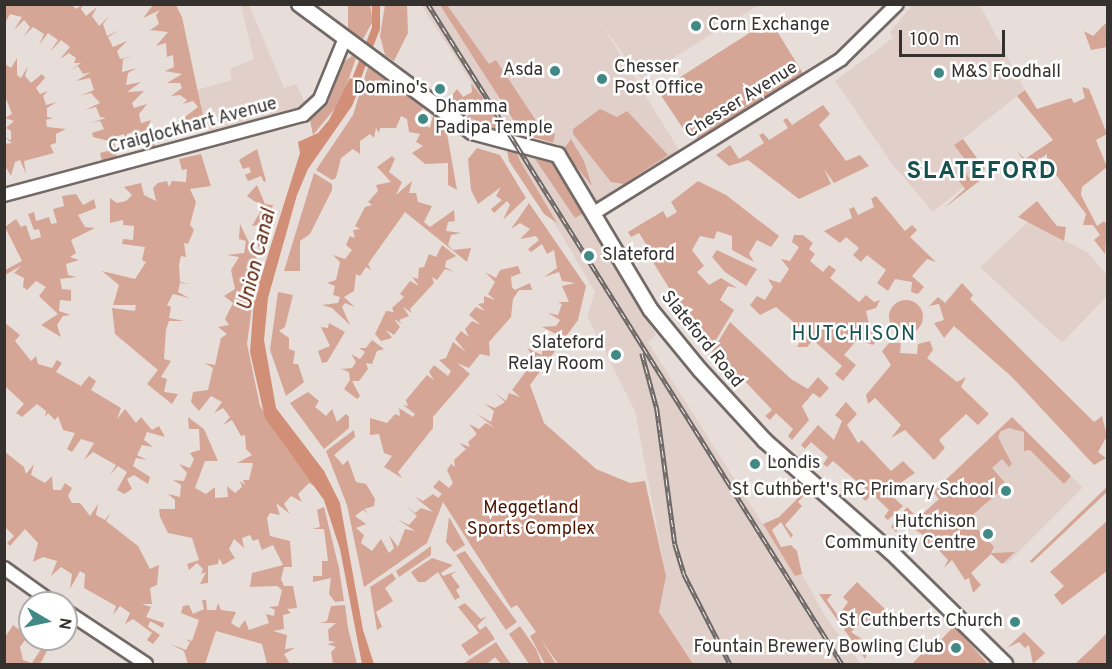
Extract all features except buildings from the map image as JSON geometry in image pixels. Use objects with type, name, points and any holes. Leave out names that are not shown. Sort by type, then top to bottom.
[{"type":"main road","name":"Slateford Road","points":[[298,4],[472,132],[554,153],[594,213],[658,320],[739,415],[900,561],[1005,664]]},
{"type":"street","name":"Chesser Avenue","points":[[594,213],[842,59],[897,6]]},
{"type":"street","name":"Craiglockhart Avenue","points":[[4,195],[303,115],[320,99],[345,38]]},
{"type":"street","points":[[4,568],[36,591]]},
{"type":"street","points":[[78,619],[146,664]]},
{"type":"shaded area","points":[[241,5],[249,5],[284,88],[296,84],[305,103],[289,113],[207,132],[196,90],[232,80],[230,69],[254,59]]},
{"type":"shaded area","points":[[421,5],[444,5],[530,153],[568,176],[656,335],[648,342],[795,575],[802,574],[826,618],[861,664],[693,664],[659,612],[666,576],[635,411],[587,316],[595,292],[555,224],[509,161],[507,151],[514,148]]},
{"type":"shaded area","points":[[447,5],[759,5],[641,78],[602,25],[681,153],[595,206],[552,147],[555,135],[541,128],[496,60],[489,65]]},
{"type":"shaded area","points":[[912,5],[980,5],[1025,90],[955,145],[976,177],[933,212],[893,165],[835,81],[893,38],[890,32]]},
{"type":"shaded area","points":[[350,78],[361,84],[352,106],[308,169],[297,195],[268,298],[264,340],[276,408],[324,471],[340,503],[363,630],[374,664],[362,664],[340,549],[324,500],[265,418],[250,352],[254,299],[300,153],[298,142],[318,133],[329,120]]},
{"type":"shaded area","points":[[1028,222],[1087,252],[1107,275],[1107,296],[1062,343],[980,267]]},
{"type":"shaded area","name":"St Cuthbert's RC Primary School","points":[[1012,417],[1083,488],[1006,565],[935,494]]},
{"type":"green space","points":[[5,5],[73,5],[75,9],[83,5],[81,9],[86,16],[97,7],[92,16],[99,26],[109,16],[103,24],[107,36],[120,30],[108,37],[113,47],[127,41],[117,51],[120,59],[133,56],[123,59],[122,72],[137,68],[128,73],[126,85],[141,82],[127,92],[144,91],[132,103],[134,108],[147,104],[139,114],[141,123],[151,120],[145,133],[148,144],[154,142],[156,149],[148,151],[139,130],[127,134],[126,142],[124,134],[114,137],[117,159],[102,162],[100,153],[111,150],[109,141],[93,137],[92,133],[104,129],[100,121],[90,123],[106,118],[100,117],[96,107],[85,110],[100,103],[91,93],[80,96],[94,90],[90,78],[76,81],[91,72],[83,74],[78,66],[69,71],[81,63],[74,63],[76,58],[69,53],[60,59],[70,47],[61,40],[50,52],[58,40],[48,33],[39,45],[44,34],[33,27],[24,36],[30,27],[24,20],[14,30],[22,17],[10,14],[5,23]]},
{"type":"green space","points":[[153,5],[176,5],[182,17],[203,116],[177,123],[198,107],[193,101],[183,104],[187,100],[180,95],[171,96],[182,88],[180,83],[167,83],[182,74],[165,71],[174,67],[173,55],[167,57],[166,43],[156,46],[168,32],[150,30],[159,24],[156,15],[160,10],[143,18]]},
{"type":"green space","points":[[348,5],[370,5],[373,21],[363,39],[348,30]]},
{"type":"green space","points":[[385,5],[407,5],[408,33],[394,61],[385,55],[380,36]]},
{"type":"green space","points":[[440,5],[447,5],[489,64],[496,60],[541,128],[549,125],[555,135],[553,143],[522,134]]},
{"type":"green space","points":[[770,20],[804,75],[698,138],[688,136],[662,97],[663,88]]},
{"type":"green space","points":[[1107,22],[1107,47],[1091,50],[1084,31],[1093,36]]},
{"type":"green space","points":[[352,56],[356,58],[341,101],[313,135],[310,120],[327,105],[343,62]]},
{"type":"green space","points":[[17,58],[17,75],[21,78],[28,66],[25,76],[31,83],[42,74],[45,78],[36,88],[40,94],[48,91],[43,96],[46,105],[57,102],[47,108],[47,117],[53,118],[46,120],[47,127],[66,129],[56,134],[56,143],[50,145],[54,153],[24,161],[26,174],[20,160],[15,162],[11,176],[5,166],[4,144],[12,143],[5,138],[11,140],[11,131],[6,128],[14,121],[5,118],[12,114],[5,96],[5,64],[11,68]]},
{"type":"green space","points":[[368,67],[424,107],[414,119],[430,128],[433,115],[446,128],[457,190],[448,185],[448,163],[425,164],[412,153],[423,146],[416,142],[420,134],[409,132],[407,119],[401,116],[396,128],[380,128],[379,133],[376,128],[374,138],[370,134],[360,141],[360,154],[353,149],[341,158],[336,178],[332,180],[316,170],[353,115]]},
{"type":"green space","points":[[471,83],[487,103],[507,136],[489,131],[447,101],[457,89],[463,97],[472,92]]},
{"type":"green space","points":[[1082,87],[1089,89],[1107,134],[1096,140],[1107,167],[1082,187],[1081,195],[1097,226],[1104,221],[1107,225],[1105,254],[1094,240],[1100,235],[1093,225],[1083,225],[1086,214],[1047,163],[1047,154],[1028,167],[1017,151],[1025,159],[1053,140],[1017,96],[1025,90],[1037,109],[1071,98],[1074,103],[1085,98]]},
{"type":"green space","points":[[823,105],[830,114],[819,125],[846,161],[860,155],[869,166],[834,183],[824,169],[831,184],[799,199],[748,160],[729,166],[716,155],[730,145],[739,159],[764,143],[759,135],[763,133],[769,140],[788,128],[783,120],[787,118],[792,125]]},
{"type":"green space","points":[[600,109],[617,117],[627,111],[668,155],[624,184],[611,182],[573,134],[573,129]]},
{"type":"green space","points":[[571,139],[584,161],[592,186],[563,150]]},
{"type":"green space","points":[[963,139],[985,169],[978,174],[982,179],[944,208],[965,189],[957,178],[965,172],[970,179],[976,174],[954,145]]},
{"type":"green space","points":[[477,148],[500,155],[526,198],[503,220],[510,205],[507,201],[494,213],[491,209],[502,200],[496,196],[501,187],[478,204],[471,190],[468,159]]},
{"type":"green space","points":[[515,148],[520,161],[557,223],[544,214],[509,161],[507,151]]},
{"type":"green space","points":[[257,149],[266,181],[264,182],[261,176],[248,181],[245,175],[251,172],[249,167],[243,169],[239,160]]},
{"type":"green space","points":[[531,153],[556,162],[586,212],[575,218]]},
{"type":"green space","points":[[201,154],[211,186],[190,189],[196,202],[190,225],[194,230],[188,244],[184,243],[186,257],[181,256],[179,265],[180,282],[190,284],[180,283],[178,292],[189,298],[173,294],[167,305],[171,307],[169,318],[184,321],[169,321],[166,330],[164,359],[171,361],[161,377],[167,379],[164,392],[178,394],[172,404],[147,384],[158,370],[115,334],[112,308],[135,311],[136,305],[113,305],[119,285],[102,271],[135,279],[146,262],[142,260],[145,247],[122,244],[123,239],[133,240],[134,226],[123,225],[123,220],[110,223],[110,198],[117,203],[126,201],[132,195],[124,187],[141,183],[144,195],[156,201],[153,188],[158,183],[167,181],[169,187],[172,181],[186,182],[187,169],[182,170],[179,159]]},
{"type":"green space","points":[[392,156],[395,159],[389,172],[402,182],[396,195],[412,181],[409,193],[416,193],[418,202],[432,206],[424,222],[430,227],[454,210],[455,221],[448,222],[446,231],[461,233],[451,235],[448,245],[453,250],[471,248],[467,262],[405,212],[368,264],[371,270],[366,267],[360,276],[356,274],[354,291],[344,297],[355,307],[345,303],[342,307],[350,325],[332,308],[322,305],[338,303],[340,297],[333,295],[335,286],[327,283],[336,280],[340,262],[333,255],[345,259],[352,250],[346,245],[350,236],[355,238],[353,230],[360,229],[355,226],[365,207],[372,205],[368,202],[378,191],[376,185],[391,182],[377,167]]},
{"type":"green space","points":[[314,173],[332,184],[332,190],[310,234],[300,241],[300,271],[284,271]]},
{"type":"green space","points":[[698,181],[726,195],[779,236],[771,247],[757,240],[749,254],[754,262],[732,250],[732,236],[717,231],[714,239],[700,236],[692,250],[704,266],[697,272],[709,285],[721,278],[737,288],[728,286],[720,300],[734,310],[713,345],[691,318],[684,323],[681,320],[689,314],[675,295],[667,301],[672,293],[653,262],[656,260],[639,233],[631,237],[628,232],[663,211],[667,218],[677,212],[671,202]]},
{"type":"green space","points":[[257,185],[265,204],[273,205],[260,251],[255,239],[262,239],[264,230],[259,225],[252,226],[263,207],[247,196]]},
{"type":"green space","points":[[76,194],[83,205],[94,199],[96,208],[78,215],[85,227],[95,228],[71,240],[76,253],[70,257],[79,260],[66,264],[68,275],[77,277],[60,279],[62,289],[71,290],[71,301],[60,300],[59,311],[71,315],[63,316],[57,325],[61,337],[41,325],[58,314],[39,296],[46,287],[36,281],[27,290],[23,287],[24,278],[14,273],[21,266],[5,275],[5,270],[22,261],[5,227],[16,219],[21,227],[26,225],[31,240],[41,237],[39,229],[34,230],[28,214],[34,212],[36,221],[49,217],[51,224],[57,223],[53,209],[64,206],[62,196]]},
{"type":"green space","points":[[876,196],[905,231],[912,225],[917,230],[910,237],[936,262],[927,259],[912,276],[924,287],[918,294],[911,292],[912,282],[895,279],[888,291],[877,283],[886,270],[867,255],[861,262],[853,255],[859,248],[846,237],[840,243],[824,231],[852,218],[849,209],[854,207],[858,215],[874,207],[871,199]]},
{"type":"green space","points":[[1037,201],[1057,226],[1066,227],[1064,241],[1018,217]]},
{"type":"green space","name":"Meggetland Sports Complex","points":[[529,203],[586,286],[578,320],[530,385],[544,423],[596,469],[630,483],[645,481],[666,576],[659,612],[693,664],[558,664],[540,638],[556,664],[545,664],[530,636],[536,632],[517,605],[511,608],[443,502],[427,543],[364,587],[347,505],[326,451],[354,430],[355,437],[334,455],[343,465],[348,460],[356,482],[366,484],[375,499],[374,506],[364,509],[369,514],[363,510],[355,516],[366,524],[356,528],[364,535],[361,543],[372,551],[381,539],[389,553],[394,548],[389,535],[398,547],[405,529],[415,531],[397,519],[409,525],[417,516],[406,506],[415,513],[421,508],[433,512],[414,496],[423,501],[433,494],[438,498],[442,494],[433,487],[439,480],[449,488],[453,483],[447,470],[451,464],[455,467],[454,460],[466,449],[459,443],[470,447],[468,442],[477,434],[469,424],[479,429],[486,423],[495,428],[477,414],[491,422],[494,411],[485,404],[495,408],[505,402],[494,392],[506,401],[509,393],[520,397],[512,390],[527,370],[516,361],[532,363],[535,359],[527,348],[542,355],[542,348],[551,343],[556,334],[542,327],[556,326],[560,320],[548,313],[558,315],[562,304],[558,302],[569,302],[562,286],[575,283],[562,281],[559,272],[544,277],[557,268],[554,250],[547,254],[542,244],[531,252],[528,249],[539,240],[536,236],[520,239],[530,229],[520,223],[511,229]]},
{"type":"green space","points":[[240,224],[258,261],[247,344],[260,406],[316,487],[309,483],[298,494],[302,502],[291,496],[284,504],[290,514],[276,503],[280,515],[270,513],[267,518],[270,536],[290,541],[292,567],[284,567],[281,579],[284,586],[293,586],[297,608],[287,609],[291,613],[283,615],[284,629],[273,631],[287,635],[285,649],[295,648],[284,654],[290,664],[267,664],[262,644],[216,631],[205,664],[188,664],[184,651],[170,644],[186,650],[190,642],[185,639],[192,641],[199,620],[181,613],[183,606],[189,605],[193,614],[204,609],[202,600],[206,600],[207,610],[216,610],[218,603],[221,610],[236,612],[231,623],[239,628],[245,620],[249,630],[269,623],[266,614],[274,616],[275,610],[269,607],[278,606],[282,590],[277,586],[250,587],[252,573],[283,565],[273,545],[262,550],[258,539],[253,541],[250,535],[242,538],[244,548],[234,539],[229,549],[235,558],[223,565],[219,558],[218,564],[208,566],[208,583],[200,584],[206,572],[201,574],[203,569],[197,563],[189,570],[187,564],[199,560],[192,538],[168,533],[160,517],[159,509],[175,509],[175,500],[168,494],[180,497],[181,485],[173,480],[184,481],[187,473],[179,464],[190,468],[194,459],[190,453],[200,450],[199,429],[189,429],[188,417],[204,429],[218,461],[205,461],[195,488],[206,494],[215,487],[215,498],[228,497],[227,486],[235,493],[242,487],[240,481],[245,485],[243,480],[249,480],[253,463],[237,463],[252,455],[246,449],[245,435],[241,436],[232,420],[223,425],[230,417],[223,408],[214,413],[222,402],[211,396],[199,411],[191,402],[193,392],[208,390],[213,368],[205,363],[215,365],[221,338],[227,334],[218,327],[229,325],[225,319],[233,303],[224,296],[235,289],[231,270],[239,257],[227,255],[244,253],[246,241],[239,239]]},
{"type":"green space","points":[[794,235],[803,235],[813,243],[809,249],[815,254],[810,261],[823,272],[829,265],[836,270],[830,278],[859,302],[866,295],[874,302],[880,300],[876,308],[866,311],[870,328],[880,326],[882,335],[873,345],[857,340],[844,355],[856,365],[843,381],[835,374],[842,366],[813,340],[807,347],[797,347],[805,332],[776,307],[760,315],[750,305],[757,296],[765,300],[773,287],[768,279],[780,283],[789,269],[781,259],[790,261],[799,247],[792,242]]},
{"type":"green space","points":[[442,245],[456,256],[446,261],[445,267],[454,272],[445,269],[437,280],[432,277],[434,283],[410,309],[412,313],[403,307],[409,316],[399,320],[402,324],[394,319],[400,327],[394,335],[386,330],[392,338],[381,341],[385,346],[375,334],[386,311],[394,312],[392,308],[404,297],[400,294],[410,281],[419,286],[412,277],[418,279],[419,268],[424,267],[429,254],[436,257]]},
{"type":"green space","points":[[717,250],[757,269],[746,286],[725,272],[712,257]]},
{"type":"green space","points":[[518,266],[521,273],[511,277],[512,287],[515,290],[530,283],[532,290],[519,290],[513,299],[511,317],[489,342],[490,356],[480,354],[469,368],[457,363],[470,374],[433,417],[433,428],[398,472],[402,478],[384,467],[392,456],[384,453],[379,434],[370,435],[370,418],[387,423],[395,414],[400,416],[399,408],[413,417],[415,414],[403,405],[408,406],[406,400],[427,375],[434,380],[429,372],[434,365],[448,376],[451,371],[439,360],[446,358],[453,342],[466,352],[455,339],[461,331],[469,337],[465,329],[472,321],[481,325],[469,315],[476,307],[485,311],[478,304],[484,303],[484,296],[495,300],[488,294],[495,282],[485,272],[496,278],[500,270]]},
{"type":"green space","points":[[962,283],[973,295],[970,299],[1094,422],[1102,416],[1107,436],[1098,452],[1106,458],[1094,465],[1012,377],[954,326],[944,338],[934,323],[944,320],[939,304],[929,306],[938,297],[945,303]]},
{"type":"green space","points":[[278,292],[293,295],[285,327],[279,331],[289,338],[289,349],[295,351],[293,364],[298,364],[304,382],[286,396],[270,350]]},
{"type":"green space","points":[[906,300],[918,305],[923,317],[918,329],[906,334],[894,329],[889,317],[894,305]]},
{"type":"green space","points":[[730,322],[791,379],[808,389],[818,377],[829,388],[820,398],[813,393],[802,406],[809,420],[792,440],[788,436],[793,429],[776,413],[770,420],[765,416],[772,410],[741,377],[732,382],[737,373],[721,356],[714,362],[709,357]]},
{"type":"green space","points":[[5,323],[20,335],[15,341],[31,361],[36,356],[38,364],[52,368],[57,360],[62,363],[56,372],[81,386],[89,376],[96,381],[91,390],[121,408],[117,419],[125,409],[136,423],[141,417],[152,430],[159,426],[165,437],[147,432],[144,440],[153,447],[142,445],[137,455],[147,460],[136,458],[133,466],[150,477],[148,484],[134,475],[127,479],[132,489],[124,494],[117,490],[127,472],[118,466],[110,475],[116,465],[93,452],[84,460],[94,443],[81,439],[72,452],[67,449],[75,433],[63,430],[58,416],[55,420],[48,413],[45,417],[46,411],[37,404],[22,417],[16,413],[24,404],[5,386]]},
{"type":"green space","points":[[329,323],[345,332],[327,362],[322,363],[318,351],[330,346],[321,327],[328,328]]},
{"type":"green space","points":[[372,340],[384,349],[377,351],[372,364],[366,363],[368,369],[359,381],[352,381],[360,396],[357,399],[344,389],[350,380],[349,372],[341,369],[352,368],[356,362],[351,354],[360,359],[365,352],[359,348],[366,348]]},
{"type":"green space","points":[[930,341],[933,350],[927,358],[957,382],[966,377],[961,387],[989,414],[978,425],[966,414],[939,440],[945,448],[934,460],[905,430],[891,438],[901,425],[875,398],[868,404],[866,395],[891,365],[882,351],[889,343],[901,343],[900,353],[917,354],[918,344]]},
{"type":"green space","points":[[308,392],[319,401],[315,407],[326,416],[332,409],[337,422],[346,414],[349,417],[349,428],[324,449],[290,403]]},
{"type":"green space","points":[[846,402],[857,414],[847,425],[858,443],[862,440],[891,471],[903,461],[915,473],[896,486],[898,489],[892,496],[903,506],[888,520],[884,517],[889,510],[872,494],[866,501],[862,498],[868,491],[833,461],[827,467],[823,464],[828,457],[811,442],[805,449],[801,445],[818,425],[834,440],[842,421],[835,415]]},
{"type":"green space","points":[[1012,417],[1071,476],[1064,484],[1030,450],[1024,451],[1024,432],[1009,428],[1001,431],[998,437],[1012,464],[1009,467],[1002,459],[992,468],[1007,485],[968,519],[994,547],[991,553],[1015,552],[1002,564],[991,554],[971,573],[981,585],[973,593],[969,578],[965,580],[952,560],[944,568],[948,560],[932,543],[925,549],[922,546],[925,536],[902,522],[896,532],[891,527],[907,507],[918,518],[939,499],[933,492]]},
{"type":"green space","points":[[5,452],[24,467],[26,474],[34,464],[31,475],[45,483],[52,476],[53,490],[61,490],[65,483],[72,488],[68,496],[72,503],[80,503],[90,516],[98,504],[96,515],[105,520],[111,512],[106,521],[138,546],[150,569],[159,565],[157,585],[150,588],[152,604],[142,604],[151,607],[146,617],[164,623],[163,628],[150,621],[148,627],[160,635],[153,644],[147,640],[152,633],[133,619],[125,624],[130,613],[120,606],[113,615],[116,606],[84,588],[85,574],[80,571],[70,589],[72,574],[61,567],[51,576],[57,561],[43,557],[33,562],[38,543],[25,529],[10,546],[7,543],[14,536],[5,527]]},
{"type":"green space","points":[[1107,487],[1107,492],[1032,563],[1030,561]]},
{"type":"green space","points":[[806,490],[824,504],[806,493],[798,502],[802,506],[785,525],[793,535],[791,538],[781,522],[772,530],[781,547],[791,545],[797,551],[802,574],[795,576],[763,524],[779,517]]},
{"type":"green space","points":[[324,507],[339,568],[344,601],[335,602],[329,594],[331,578],[313,582],[313,576],[322,576],[322,561],[328,561],[324,529],[312,529],[320,527],[317,510]]},
{"type":"green space","points":[[449,517],[465,545],[454,552],[446,542]]},
{"type":"green space","points":[[1107,521],[1107,571],[1062,605],[1054,595],[1064,586],[1050,572]]},
{"type":"green space","points":[[431,546],[431,555],[399,577],[396,571]]},
{"type":"green space","points":[[465,551],[517,622],[506,630],[456,555]]},
{"type":"green space","points":[[432,558],[453,565],[441,573],[443,576],[457,571],[451,575],[460,587],[456,590],[460,597],[455,600],[438,572],[425,582],[418,582],[411,572]]},
{"type":"green space","points":[[392,573],[396,579],[385,588],[393,601],[376,612],[382,627],[377,630],[370,587]]},
{"type":"green space","points":[[857,582],[886,610],[882,615],[890,623],[879,616],[871,625],[864,620],[851,632],[871,645],[865,659],[819,594],[832,594],[827,600],[838,616],[848,602],[843,597]]},
{"type":"green space","points":[[465,603],[481,619],[487,616],[477,626],[480,630],[486,626],[495,639],[469,656],[461,645],[479,633],[458,607]]},
{"type":"green space","points":[[345,605],[357,664],[333,664],[331,652],[336,647],[327,644],[336,642],[329,641],[328,630],[336,623],[320,623],[327,621],[331,606]]},
{"type":"green space","points":[[13,625],[18,629],[18,651],[21,651],[23,660],[32,663],[40,651],[47,651],[40,664],[5,664],[5,637]]},
{"type":"green space","points":[[520,626],[536,649],[542,664],[529,664],[509,634]]},
{"type":"green space","points":[[954,626],[988,664],[912,664],[937,637],[941,640]]},
{"type":"green space","points":[[1024,632],[1045,653],[1033,664],[1029,645],[1025,648],[1019,642],[1007,648]]},
{"type":"green space","points":[[1107,633],[1107,664],[1075,664],[1092,648]]},
{"type":"green space","points":[[496,642],[510,663],[501,664],[495,657],[487,664],[463,664]]},
{"type":"waterway","name":"Union Canal","points":[[352,90],[376,28],[376,4]]},
{"type":"railway","points":[[428,4],[842,664]]},
{"type":"railway","points":[[642,353],[657,409],[675,544],[684,574],[730,664]]},
{"type":"place","name":"Corn Exchange","points":[[696,26]]},
{"type":"place","name":"Asda","points":[[555,71]]},
{"type":"place","name":"M&S Foodhall","points":[[939,73]]},
{"type":"place","name":"Chesser Post Office","points":[[602,79]]},
{"type":"place","name":"Domino's","points":[[440,89]]},
{"type":"place","name":"Dhamma Padipa Temple","points":[[423,119]]},
{"type":"place","name":"Slateford","points":[[589,256]]},
{"type":"place","name":"Slateford Relay Room","points":[[616,355]]},
{"type":"place","name":"Londis","points":[[755,464]]},
{"type":"place","name":"St Cuthbert's RC Primary School","points":[[1006,491]]},
{"type":"place","name":"Hutchison Community Centre","points":[[988,534]]},
{"type":"place","name":"St Cuthberts Church","points":[[1015,622]]},
{"type":"place","name":"Fountain Brewery Bowling Club","points":[[956,648]]},
{"type":"district","name":"SLATEFORD","points":[[982,173]]},
{"type":"district","name":"HUTCHISON","points":[[854,335]]}]
